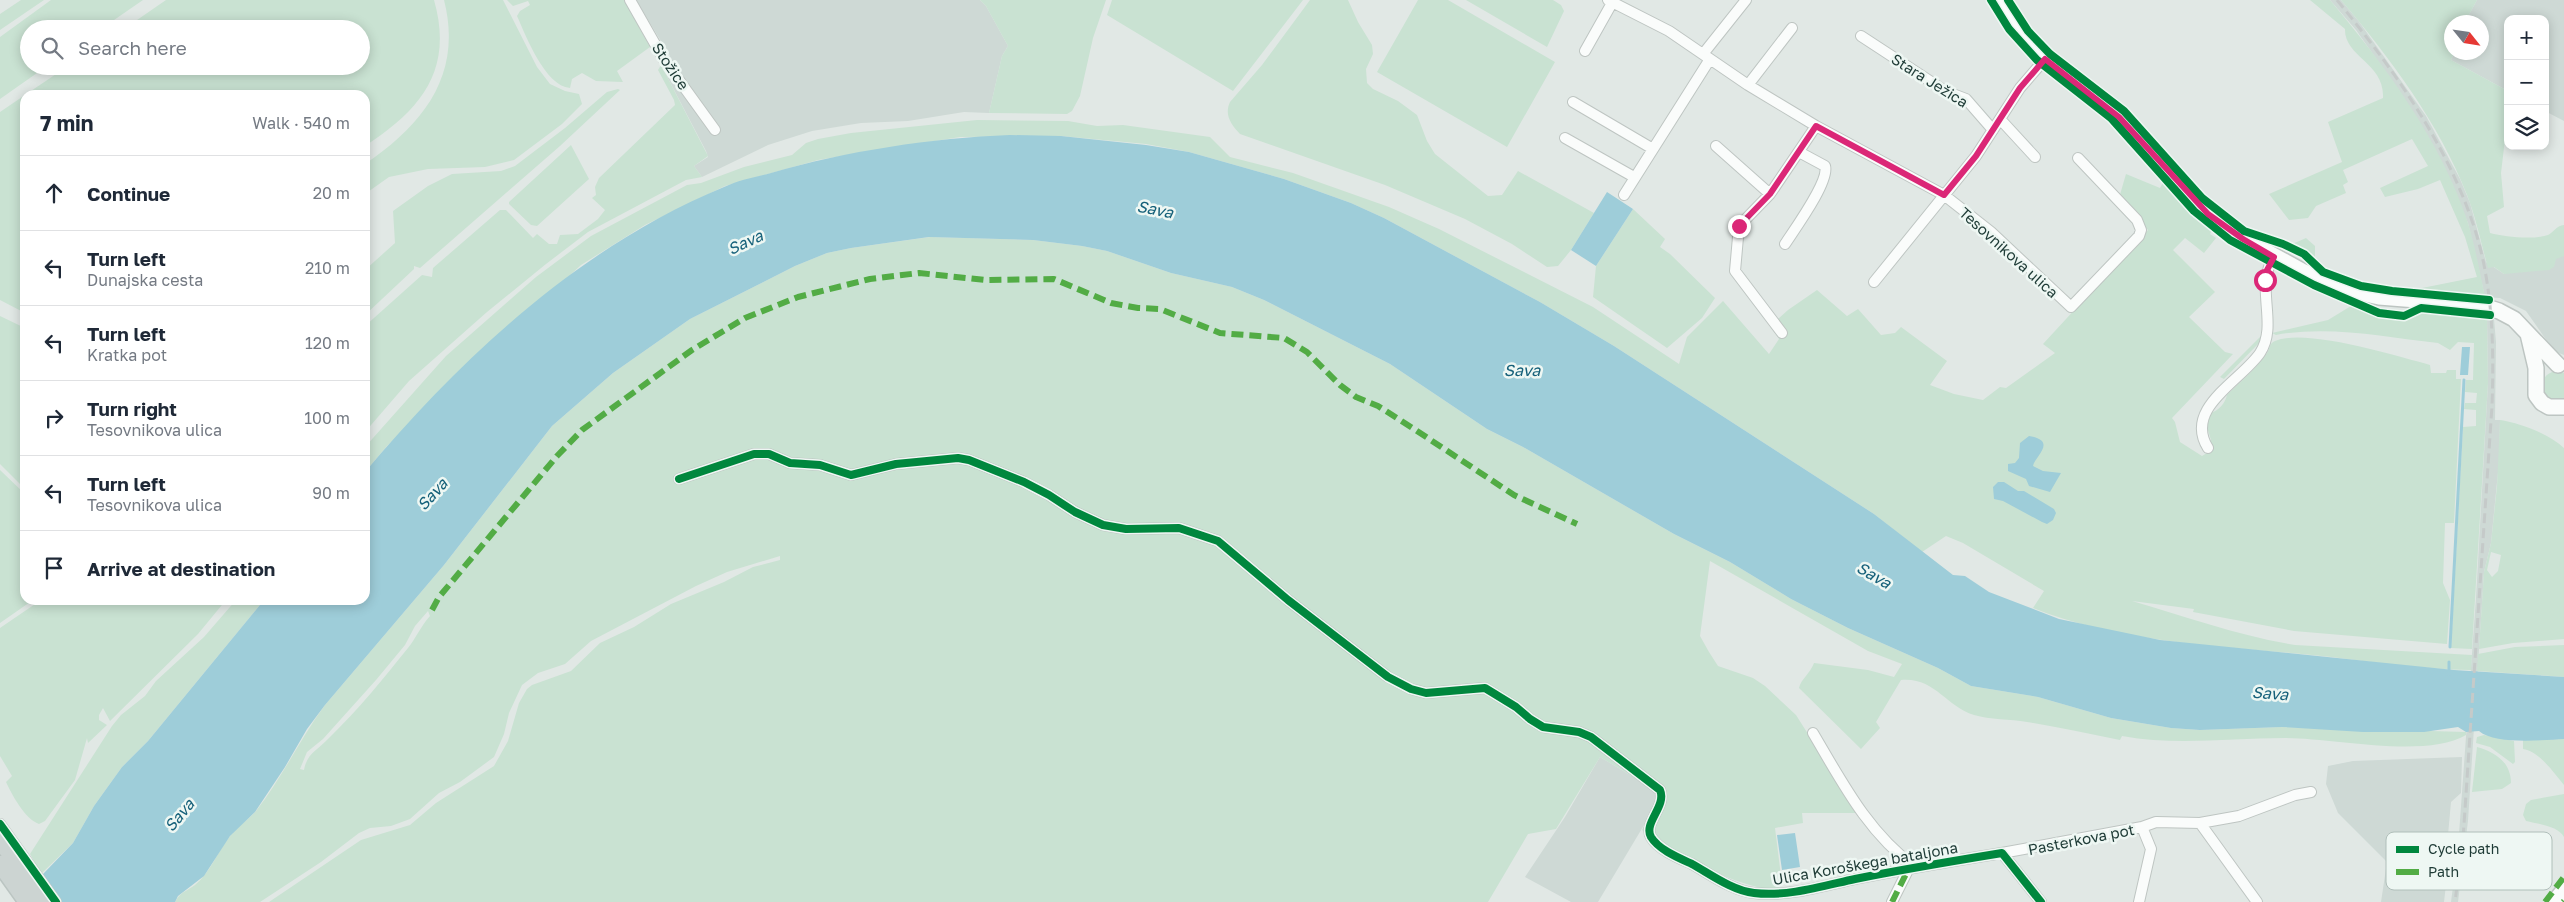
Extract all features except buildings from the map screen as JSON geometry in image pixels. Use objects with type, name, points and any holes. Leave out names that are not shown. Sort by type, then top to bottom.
[{"type":"main road","points":[[1999,0],[2020,31],[2045,59],[2119,117],[2208,214],[2237,236],[2274,257],[2327,282],[2369,295],[2457,303],[2495,309],[2511,317],[2561,365]]},
{"type":"main road","points":[[2527,333],[2537,377],[2535,389],[2538,398],[2544,404],[2561,411]]},
{"type":"main road","points":[[2537,377],[2545,368],[2561,365]]},
{"type":"main road","points":[[0,840],[44,902]]},
{"type":"main road","points":[[0,864],[27,902]]},
{"type":"main road","points":[[2554,902],[2564,890]]},
{"type":"street","name":"Stožice","points":[[630,0],[663,58],[715,130]]},
{"type":"street","points":[[1624,195],[1706,56],[1746,0]]},
{"type":"street","points":[[1585,51],[1610,1]]},
{"type":"street","name":"Tesovnikova ulica","points":[[1610,1],[1669,31],[1748,85],[1816,126],[1944,195],[1991,232],[2071,307],[2139,236],[2141,230],[2137,220],[2078,158]]},
{"type":"street","points":[[1748,85],[1792,28]]},
{"type":"street","name":"Stara Ježica","points":[[1860,36],[1945,91],[1966,99],[1993,130]]},
{"type":"street","points":[[1874,282],[1976,156],[2020,88],[2045,59]]},
{"type":"street","points":[[1573,102],[1653,148]]},
{"type":"street","points":[[2000,120],[2035,157]]},
{"type":"street","points":[[1782,333],[1735,271],[1739,226],[1770,194],[1816,126]]},
{"type":"street","points":[[1564,138],[1634,177]]},
{"type":"street","points":[[1716,146],[1770,194]]},
{"type":"street","points":[[1785,244],[1800,223],[1826,177],[1824,166],[1799,152]]},
{"type":"street","points":[[2208,448],[2201,431],[2204,413],[2258,356],[2264,345],[2267,322],[2265,277],[2274,257]]},
{"type":"street","name":"Ulica Koroškega bataljona","points":[[680,480],[754,454],[769,454],[790,463],[820,465],[851,475],[896,464],[958,458],[983,464],[1024,482],[1075,512],[1103,525],[1126,529],[1179,528],[1206,536],[1229,550],[1288,600],[1388,677],[1426,693],[1485,688],[1503,698],[1543,727],[1578,732],[1591,737],[1660,790],[1662,800],[1650,828],[1650,834],[1654,841],[1674,855],[1752,893],[1776,895],[1912,868],[2002,853]]},
{"type":"street","name":"Ulica Koroškega bataljona","points":[[1813,733],[1846,789],[1874,830],[1912,868]]},
{"type":"street","points":[[2142,827],[2156,822],[2200,823],[2239,816],[2295,795],[2312,792]]},
{"type":"street","points":[[2200,823],[2257,902]]},
{"type":"street","points":[[0,824],[56,902]]},
{"type":"street","name":"Pasterkova pot","points":[[2002,853],[2142,827],[2151,849],[2139,902]]},
{"type":"street","points":[[2002,853],[2041,902]]},
{"type":"street","name":"Ulica Koroškega bataljona","points":[[1892,902],[1912,868]]},
{"type":"shaded area","points":[[636,0],[980,0],[986,6],[1008,46],[1002,56],[989,113],[964,112],[908,121],[861,123],[812,131],[768,145],[702,177],[694,166],[708,157],[706,151],[661,65],[670,56]]},
{"type":"shaded area","points":[[2330,0],[2341,0],[2360,23],[2426,116],[2460,179],[2470,203],[2486,262],[2504,274],[2564,250],[2564,355],[2554,351],[2526,311],[2500,298],[2485,297],[2468,223],[2441,161],[2404,98],[2356,30]]},
{"type":"shaded area","points":[[2477,0],[2564,0],[2564,121],[2549,113],[2549,15],[2504,15],[2504,89],[2451,60],[2489,60],[2489,15],[2469,15]]},
{"type":"shaded area","points":[[2487,315],[2494,319],[2496,342],[2495,420],[2500,420],[2499,462],[2491,543],[2484,572],[2468,821],[2467,832],[2459,832],[2476,598],[2488,383]]},
{"type":"shaded area","points":[[1600,757],[1657,791],[1659,800],[1598,902],[1571,902],[1525,877],[1565,817]]},
{"type":"shaded area","points":[[2462,757],[2461,793],[2451,802],[2448,832],[2386,832],[2386,861],[2338,813],[2326,784],[2328,766],[2353,761]]},
{"type":"shaded area","points":[[2386,869],[2386,890],[2445,890],[2444,902],[2381,902]]},
{"type":"shaded area","points":[[2453,890],[2459,890],[2458,902],[2451,902]]},
{"type":"green space","points":[[21,0],[44,0],[0,30],[0,14]]},
{"type":"green space","points":[[51,0],[143,0],[114,20],[23,20]]},
{"type":"green space","points":[[166,0],[434,0],[439,25],[440,47],[436,67],[428,86],[417,102],[402,118],[370,142],[370,90],[32,90],[55,75],[370,75],[370,20],[137,20]]},
{"type":"green space","points":[[444,0],[503,0],[537,67],[550,84],[565,91],[579,94],[582,104],[562,124],[514,160],[485,167],[428,169],[389,177],[370,190],[370,160],[405,132],[434,95],[443,74],[448,51],[448,27]]},
{"type":"green space","points":[[507,0],[624,0],[650,47],[617,71],[623,82],[596,81],[582,73],[572,79],[570,88],[552,79],[531,47],[517,16],[520,11],[530,5],[528,1],[513,6]]},
{"type":"green space","points":[[980,0],[1106,0],[1093,38],[1080,96],[1072,111],[1067,114],[989,113],[1002,56],[1008,46],[986,6]]},
{"type":"green space","points":[[1112,0],[1303,0],[1233,91],[1107,15]]},
{"type":"green space","points":[[1310,0],[1348,0],[1358,22],[1372,45],[1373,54],[1366,69],[1367,83],[1373,89],[1398,101],[1417,115],[1427,141],[1435,154],[1488,196],[1502,195],[1518,171],[1594,213],[1571,250],[1558,266],[1547,267],[1512,244],[1465,219],[1385,185],[1240,134],[1229,119],[1228,107],[1230,102],[1262,65]]},
{"type":"green space","points":[[1418,0],[1448,0],[1555,62],[1507,147],[1377,72]]},
{"type":"green space","points":[[1466,0],[1553,0],[1561,5],[1564,11],[1547,47]]},
{"type":"green space","points":[[2310,0],[2330,0],[2371,50],[2410,105],[2443,163],[2457,193],[2468,223],[2485,297],[2417,292],[2417,289],[2477,277],[2465,237],[2440,180],[2418,189],[2385,197],[2380,188],[2428,166],[2412,139],[2343,170],[2348,182],[2343,185],[2346,193],[2316,206],[2308,218],[2289,220],[2269,194],[2342,162],[2328,122],[2383,98],[2382,86],[2378,76],[2351,47],[2346,39],[2345,29]]},
{"type":"green space","points":[[2341,0],[2477,0],[2469,15],[2444,15],[2444,60],[2451,60],[2504,89],[2504,148],[2501,173],[2504,207],[2487,216],[2490,233],[2511,237],[2542,237],[2564,225],[2564,256],[2556,259],[2554,267],[2549,270],[2504,274],[2494,267],[2488,268],[2476,222],[2456,168],[2412,92]]},
{"type":"green space","points":[[20,22],[20,75],[34,75],[0,99],[0,37]]},
{"type":"green space","points":[[661,65],[708,156],[694,166],[702,177],[686,180],[588,232],[487,312],[409,381],[370,426],[370,322],[422,275],[432,277],[433,268],[500,210],[506,210],[533,238],[537,234],[549,244],[557,244],[560,235],[578,234],[598,219],[605,210],[592,198],[596,195],[595,187],[599,178],[675,105],[658,70]]},
{"type":"green space","points":[[620,90],[560,146],[420,268],[414,266],[414,269],[370,310],[370,266],[395,243],[393,211],[428,186],[452,174],[501,171],[515,166],[565,128],[607,92]]},
{"type":"green space","points":[[20,98],[20,310],[0,300],[0,112]]},
{"type":"green space","points":[[977,120],[1068,121],[1097,126],[1123,125],[1210,137],[1230,157],[1293,173],[1389,207],[1439,229],[1593,307],[1679,364],[1687,337],[1723,301],[1769,354],[1779,339],[1770,326],[1788,310],[1817,290],[1847,316],[1858,309],[1881,335],[1895,333],[1901,327],[1947,361],[1930,385],[1954,394],[1983,400],[2000,387],[2006,388],[2055,353],[2043,344],[2148,230],[2119,198],[2126,174],[2160,188],[2165,179],[2192,213],[2212,230],[2210,234],[2216,238],[2204,253],[2185,238],[2173,250],[2215,292],[2189,317],[2225,352],[2233,354],[2172,418],[2175,422],[2180,442],[2202,456],[2210,451],[2206,445],[2211,440],[2207,427],[2210,413],[2221,406],[2227,395],[2258,364],[2275,341],[2289,338],[2308,338],[2329,341],[2374,350],[2430,365],[2431,373],[2446,373],[2447,370],[2456,370],[2456,379],[2461,379],[2454,523],[2445,523],[2443,583],[2450,600],[2447,644],[2294,631],[2193,612],[2194,609],[2132,601],[2233,631],[2295,645],[2472,655],[2471,670],[2412,667],[2135,636],[2066,620],[2033,608],[2044,591],[1963,543],[1946,536],[1922,552],[1874,514],[1614,346],[1540,302],[1384,218],[1351,203],[1284,179],[1189,152],[1146,144],[1061,136],[960,137],[818,160],[725,186],[645,225],[581,265],[387,446],[370,466],[370,441],[446,356],[536,277],[591,236],[687,185],[701,183],[744,167],[792,155],[806,143],[818,139],[851,133]]},
{"type":"green space","points":[[571,145],[589,179],[537,226],[531,225],[509,202]]},
{"type":"green space","points":[[1633,209],[1665,239],[1660,247],[1670,254],[1715,298],[1702,318],[1667,348],[1593,297],[1596,266]]},
{"type":"green space","points":[[930,237],[1033,240],[1107,251],[1171,273],[1232,287],[1264,300],[1390,364],[1487,429],[1523,447],[1674,534],[1730,562],[1791,599],[1848,628],[1938,668],[1971,686],[2038,697],[2111,718],[2171,728],[2200,730],[2282,727],[2466,732],[2466,735],[2448,742],[2427,746],[2378,746],[2285,738],[2163,741],[2122,736],[2120,740],[2039,724],[1974,715],[1964,711],[1923,683],[1913,680],[1901,680],[1876,722],[1880,728],[1861,749],[1799,688],[1800,685],[1814,663],[1868,670],[1894,677],[1902,664],[1868,651],[1710,561],[1700,636],[1709,652],[1718,666],[1753,678],[1765,686],[1796,715],[1858,813],[1802,813],[1803,823],[1775,828],[1782,884],[1777,891],[1724,876],[1690,859],[1642,830],[1658,800],[1657,791],[1600,757],[1556,829],[1528,834],[1488,902],[269,902],[361,840],[410,825],[436,803],[494,766],[508,741],[519,703],[527,689],[532,685],[571,671],[600,643],[634,627],[671,604],[724,582],[753,567],[780,560],[780,556],[727,572],[696,586],[591,641],[565,664],[538,673],[522,685],[509,713],[504,734],[494,757],[460,782],[439,793],[410,819],[391,826],[370,828],[359,833],[321,862],[260,902],[175,902],[181,894],[201,880],[231,835],[256,811],[325,705],[444,565],[552,426],[613,373],[690,319],[795,266],[827,253]],"holes":[[[428,611],[430,616],[408,648],[370,694],[310,756],[304,770],[300,769],[307,752],[323,739],[376,680],[405,645],[415,626]]]},
{"type":"green space","points":[[2306,238],[2315,246],[2315,261],[2290,245]]},
{"type":"green space","points":[[2351,306],[2375,314],[2405,318],[2421,311],[2487,315],[2488,383],[2472,649],[2451,648],[2463,427],[2476,426],[2476,410],[2464,409],[2465,403],[2476,403],[2477,393],[2465,392],[2466,380],[2473,380],[2474,343],[2458,342],[2450,350],[2438,343],[2357,333],[2316,331],[2276,335],[2272,333],[2328,320]]},
{"type":"green space","points":[[0,316],[20,326],[20,484],[0,464]]},
{"type":"green space","points":[[2261,336],[2260,342],[2224,379],[2220,377]]},
{"type":"green space","points":[[2555,371],[2564,373],[2564,400],[2551,401],[2543,394],[2545,377]]},
{"type":"green space","points":[[2500,420],[2534,430],[2564,448],[2564,639],[2513,643],[2479,649],[2484,572],[2491,543],[2497,486]],"holes":[[[2491,552],[2501,555],[2498,571],[2492,577],[2487,570]]]},
{"type":"green space","points":[[0,470],[20,489],[20,605],[26,605],[0,623]]},
{"type":"green space","points":[[34,605],[222,605],[198,634],[110,721],[103,708],[99,715],[99,720],[107,725],[88,743],[87,738],[75,780],[45,821],[39,824],[24,812],[12,793],[6,782],[12,776],[0,756],[0,628]]},
{"type":"green space","points":[[232,605],[260,605],[148,741],[122,767],[94,806],[73,843],[41,874],[30,854],[112,726],[121,715],[145,696],[156,681],[204,637]]},
{"type":"green space","points":[[2564,645],[2564,677],[2477,671],[2478,654],[2515,647]]},
{"type":"green space","points":[[2484,735],[2514,741],[2515,762],[2513,764],[2490,747],[2476,743],[2477,737]]},
{"type":"green space","points":[[2564,739],[2564,785],[2540,758],[2523,749],[2523,740]]},
{"type":"green space","points":[[2477,747],[2501,759],[2508,769],[2511,783],[2502,789],[2472,792]]},
{"type":"green space","points":[[2564,794],[2564,837],[2553,828],[2526,821],[2523,815],[2526,804],[2531,800]]},
{"type":"water","name":"Sava","points":[[1010,135],[1061,136],[1146,145],[1189,152],[1284,179],[1351,203],[1384,218],[1540,302],[1614,346],[1874,514],[1953,575],[1965,576],[1989,592],[2059,619],[2160,640],[2454,670],[2564,677],[2564,739],[2507,740],[2486,735],[2479,731],[2466,732],[2458,727],[2424,732],[2363,732],[2282,727],[2200,730],[2171,728],[2111,718],[2038,697],[1971,686],[1938,668],[1848,628],[1791,599],[1730,562],[1674,534],[1523,447],[1487,429],[1390,364],[1264,300],[1232,287],[1171,273],[1107,251],[1082,246],[1033,240],[929,237],[827,253],[795,266],[690,319],[613,373],[552,426],[444,565],[325,705],[307,729],[285,767],[255,812],[230,836],[204,876],[178,896],[175,902],[16,902],[73,843],[94,806],[122,767],[148,741],[260,605],[370,605],[370,466],[443,386],[484,346],[528,308],[574,272],[622,240],[672,211],[724,187],[800,165],[859,152],[950,139]]},
{"type":"water","points":[[1607,192],[1633,209],[1596,266],[1571,250]]},
{"type":"water","points":[[2462,347],[2470,347],[2468,375],[2460,375]]},
{"type":"water","points":[[2029,436],[2038,438],[2044,445],[2033,466],[2043,471],[2061,473],[2050,492],[2029,486],[2026,479],[2008,471],[2008,464],[2015,463],[2019,458],[2020,443]]},
{"type":"water","points":[[1998,482],[2004,482],[2018,491],[2024,491],[2054,509],[2056,513],[2053,520],[2047,524],[2003,501],[1994,499],[1993,487]]},
{"type":"water","points":[[1795,833],[1800,867],[1782,870],[1777,835]]},
{"type":"waterway","points":[[2450,647],[2464,380]]},
{"type":"waterway","points":[[2449,662],[2449,674]]},
{"type":"railway","points":[[2337,0],[2399,82],[2435,140],[2465,201],[2482,254],[2486,276],[2493,362],[2492,406],[2463,832]]},
{"type":"railway","points":[[2455,902],[2457,890]]},
{"type":"marked path","points":[[432,610],[439,597],[557,456],[582,430],[692,350],[745,318],[798,297],[870,279],[919,273],[985,280],[1054,279],[1111,303],[1138,308],[1160,309],[1220,333],[1284,338],[1307,352],[1340,385],[1356,397],[1378,406],[1514,495],[1577,524]]},
{"type":"marked path","points":[[1892,902],[1909,868]]},
{"type":"marked path","points":[[2545,902],[2564,877]]},
{"type":"cycle path","points":[[1991,0],[2009,29],[2037,60],[2111,118],[2194,211],[2230,240],[2314,285],[2379,313],[2404,316],[2421,308],[2490,315]]},
{"type":"cycle path","points":[[2008,0],[2028,31],[2050,54],[2124,111],[2202,198],[2244,231],[2283,244],[2304,254],[2323,272],[2361,286],[2392,291],[2489,300]]},
{"type":"cycle path","points":[[679,479],[754,454],[769,454],[790,463],[820,465],[851,475],[896,464],[958,458],[969,460],[1024,482],[1075,512],[1103,525],[1126,529],[1179,528],[1218,541],[1288,600],[1388,677],[1411,689],[1426,693],[1485,688],[1516,707],[1543,727],[1579,732],[1591,737],[1660,790],[1660,802],[1649,832],[1655,842],[1670,853],[1738,889],[1746,892],[1767,894],[1792,892],[2002,853],[2041,902]]},
{"type":"cycle path","points":[[0,824],[56,902]]},
{"type":"route","points":[[1739,226],[1770,194],[1816,126],[1931,190],[1944,195],[1976,156],[2020,88],[2045,59],[2119,117],[2208,214],[2243,239],[2274,257],[2266,272],[2265,280]]}]
